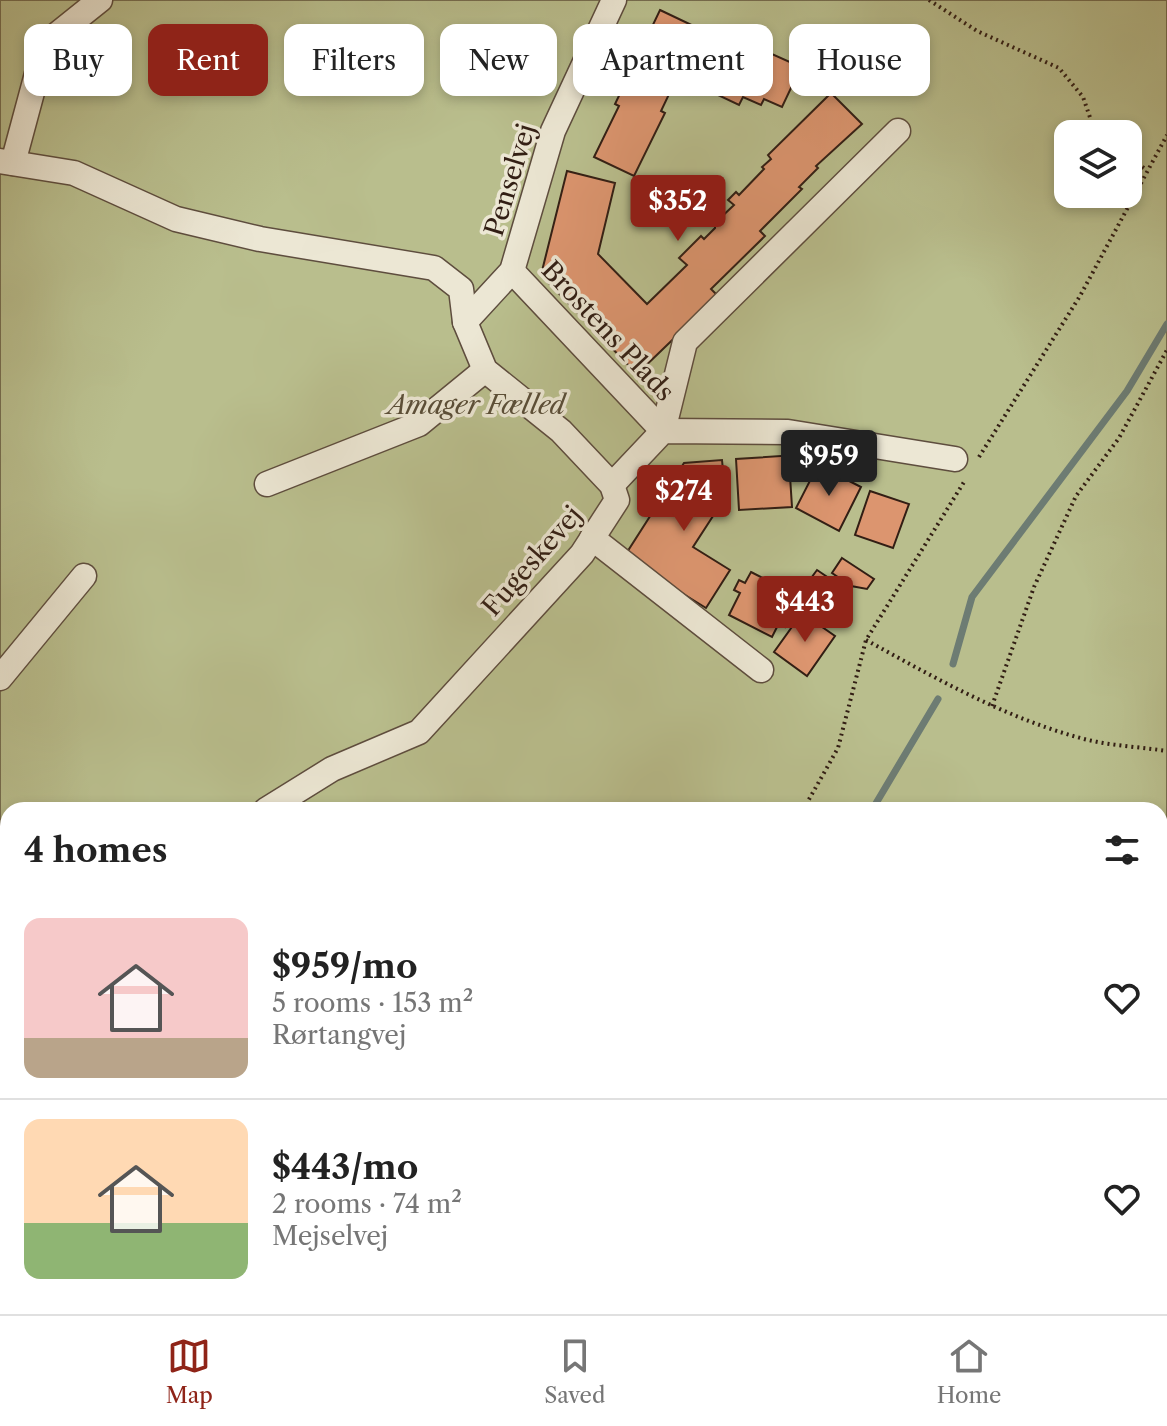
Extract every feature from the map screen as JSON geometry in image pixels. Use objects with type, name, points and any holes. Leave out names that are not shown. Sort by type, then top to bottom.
[{"type":"street","points":[[10,157],[45,44],[100,0]]},
{"type":"street","name":"Penselvej","points":[[465,322],[512,271],[553,131],[614,0]]},
{"type":"street","points":[[0,130],[10,157]]},
{"type":"street","points":[[10,157],[74,173],[176,219],[260,239],[434,268],[461,289],[465,322],[485,370],[561,431],[612,485],[663,431],[685,342],[898,131]]},
{"type":"street","name":"Brostens Plads","points":[[512,271],[663,431]]},
{"type":"street","points":[[267,484],[419,424],[485,370]]},
{"type":"street","points":[[663,431],[788,432],[964,469]]},
{"type":"street","name":"Fugeskevej","points":[[279,802],[332,769],[419,732],[582,554],[617,500],[612,485]]},
{"type":"street","points":[[592,538],[761,670]]},
{"type":"street","points":[[0,678],[84,576]]},
{"type":"path","points":[[929,0],[977,31],[1059,68],[1083,97],[1091,120]]},
{"type":"path","points":[[808,802],[838,748],[866,640],[964,469],[1080,296],[1167,135]]},
{"type":"path","points":[[1142,167],[1146,170]]},
{"type":"path","points":[[992,706],[1034,587],[1076,496],[1119,438],[1167,350]]},
{"type":"path","points":[[866,640],[992,706],[1089,740],[1167,751]]},
{"type":"green space","name":"Amager Fælled","points":[[0,0],[1167,0],[1167,802],[0,802]]},
{"type":"building","points":[[660,10],[689,24],[653,24]]},
{"type":"building","points":[[773,54],[789,62],[789,92],[782,107],[764,99],[761,105],[743,97],[739,105],[720,96],[773,96]]},
{"type":"building","points":[[619,96],[668,96],[661,111],[665,113],[634,176],[594,157],[619,106],[615,104]]},
{"type":"building","points":[[828,96],[834,96],[862,124],[816,166],[818,168],[799,187],[802,189],[760,231],[765,236],[711,289],[718,296],[637,374],[541,275],[567,171],[615,183],[598,254],[647,304],[687,265],[679,258],[701,236],[704,239],[715,228],[715,223],[734,205],[728,200],[736,192],[739,195],[764,169],[762,167],[771,159],[768,155]]},
{"type":"building","points":[[796,455],[798,476],[790,476],[792,507],[739,510],[736,459]]},
{"type":"building","points":[[722,460],[727,512],[715,513],[693,547],[730,570],[706,608],[624,557],[684,463]]},
{"type":"building","points":[[818,465],[861,487],[839,531],[796,508]]},
{"type":"building","points":[[870,491],[909,504],[893,548],[855,535]]},
{"type":"building","points":[[842,558],[874,579],[867,589],[851,586],[832,573]]},
{"type":"building","points":[[817,570],[848,591],[841,601],[825,598],[806,585]]},
{"type":"building","points":[[751,572],[794,594],[785,612],[791,615],[785,627],[779,623],[772,637],[729,615],[740,593],[734,590],[739,580],[745,583]]},
{"type":"building","points":[[802,613],[835,636],[807,676],[774,652]]},
{"type":"waterway","points":[[953,664],[972,597],[1127,391],[1167,324]]},
{"type":"waterway","points":[[877,802],[938,699]]}]
